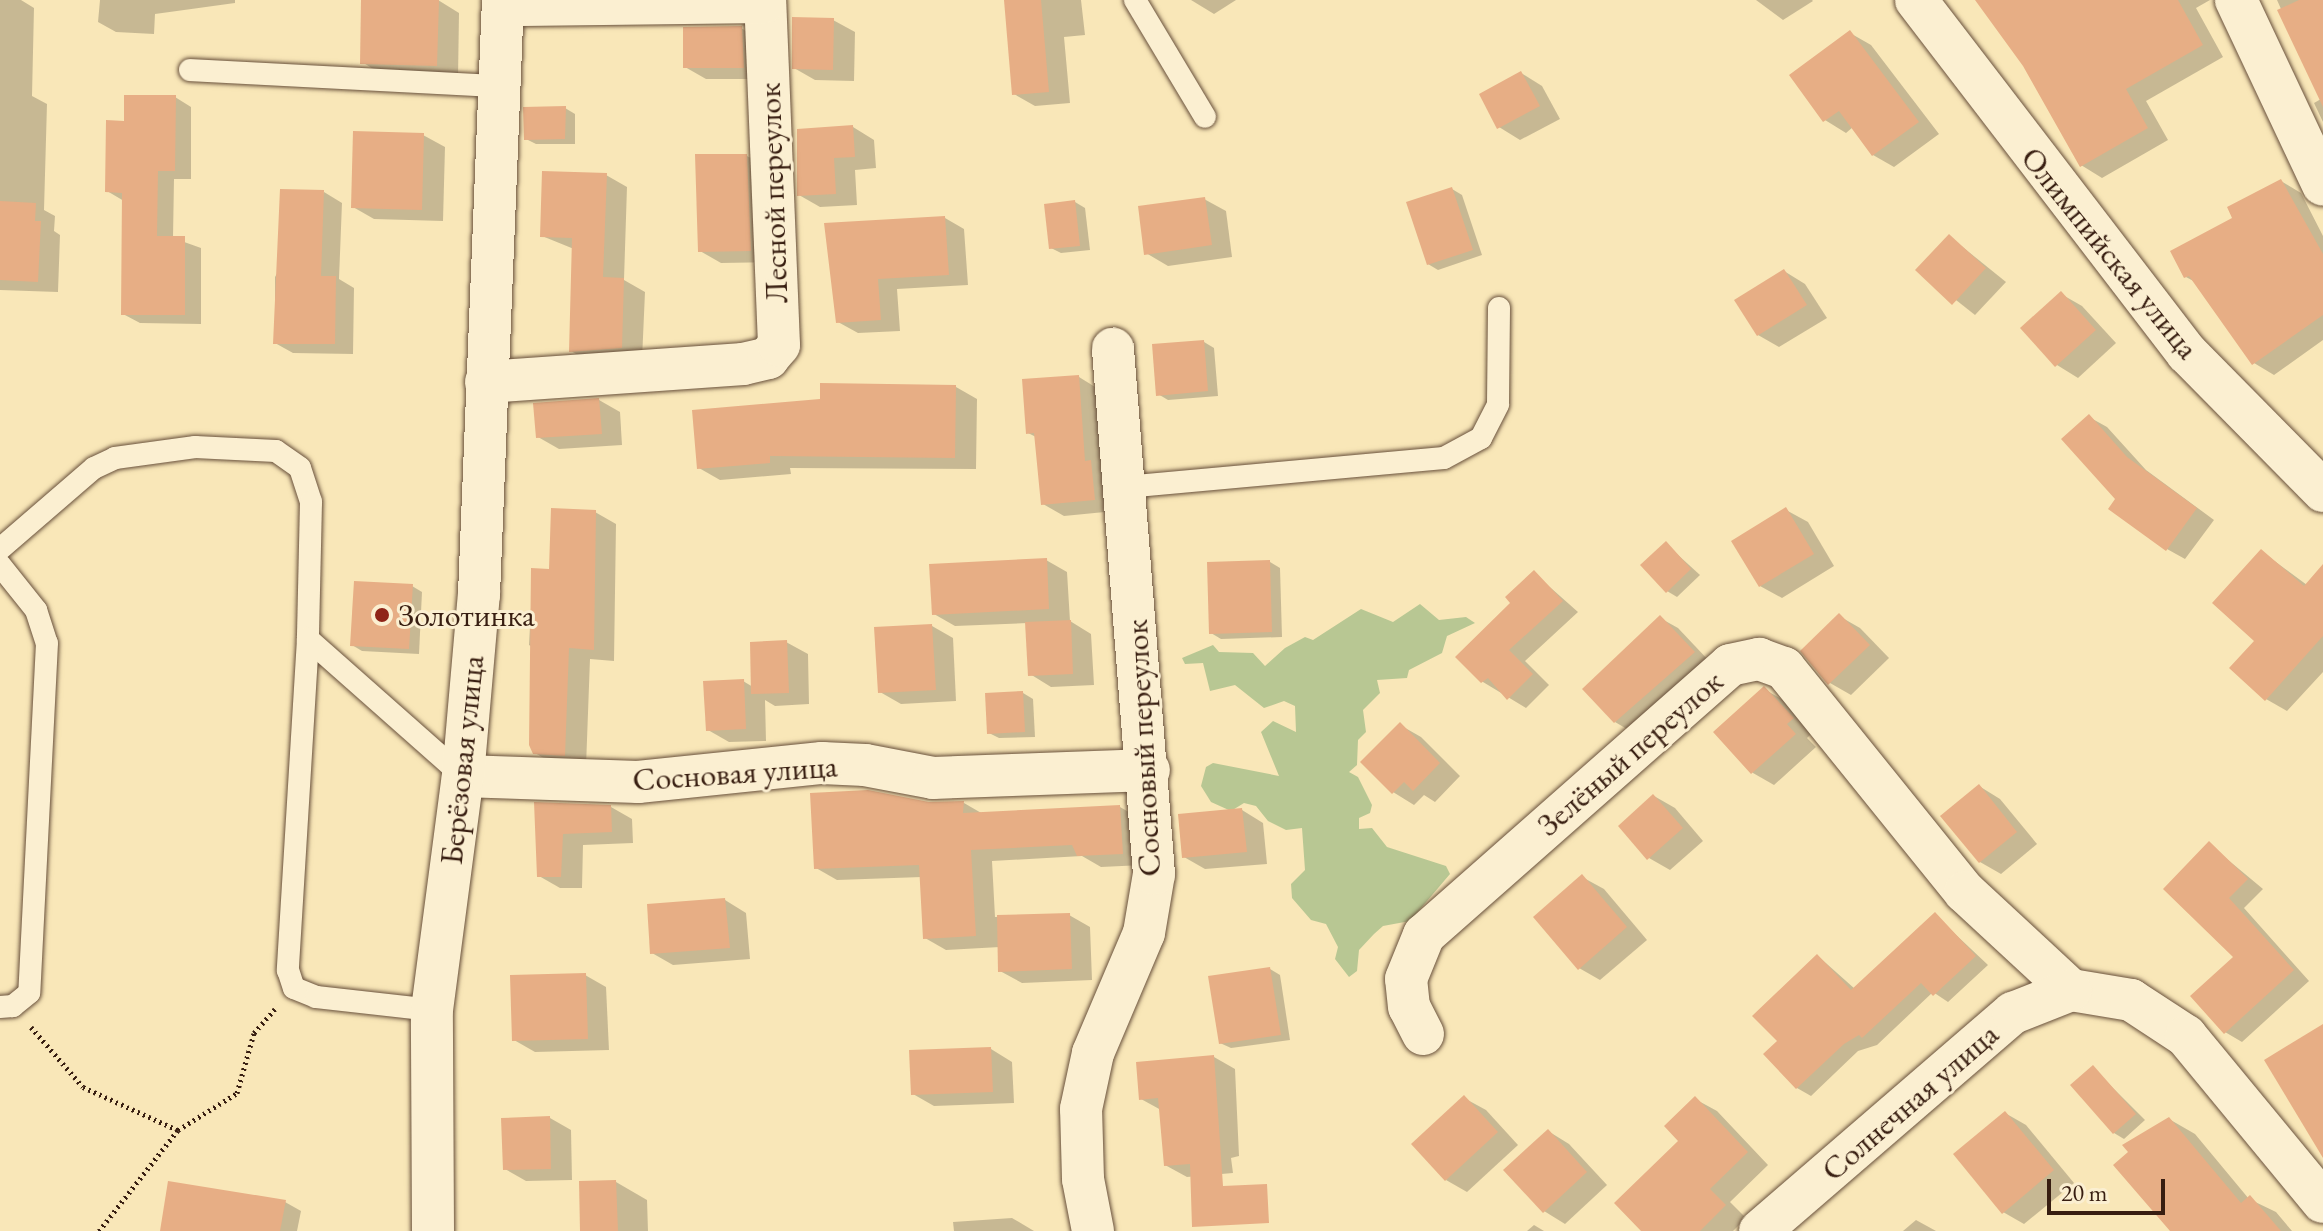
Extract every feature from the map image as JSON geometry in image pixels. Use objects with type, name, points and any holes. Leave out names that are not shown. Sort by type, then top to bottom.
[{"type":"street","name":"Олимпийская улица","points":[[1916,0],[2187,353],[2323,491]]},
{"type":"street","points":[[2236,0],[2323,185]]},
{"type":"street","name":"Лесной переулок","points":[[486,382],[743,364],[768,358],[779,345],[766,1],[503,3]]},
{"type":"street","name":"Берёзовая улица","points":[[433,1231],[432,1010],[463,776],[479,594],[503,3]]},
{"type":"street","name":"Сосновый переулок","points":[[1093,1231],[1083,1179],[1081,1109],[1093,1053],[1144,933],[1154,874],[1149,770],[1113,349]]},
{"type":"street","name":"Зелёный переулок","points":[[1423,1034],[1409,1007],[1406,979],[1424,935],[1730,665],[1759,659],[1784,668],[1965,892],[2071,990]]},
{"type":"street","name":"Сосновая улица","points":[[463,776],[638,782],[822,763],[865,765],[933,778],[1149,770]]},
{"type":"street","points":[[2071,990],[2131,1000],[2186,1036],[2323,1202]]},
{"type":"street","name":"Солнечная улица","points":[[1760,1231],[2013,1013],[2071,990]]},
{"type":"lane","points":[[1135,0],[1205,117]]},
{"type":"lane","points":[[190,70],[499,86]]},
{"type":"lane","points":[[1125,487],[1444,458],[1481,438],[1498,404],[1499,308]]},
{"type":"lane","points":[[0,549],[94,468],[115,458],[195,447],[276,451],[300,468],[311,502],[308,639],[288,970],[294,988],[316,997],[432,1010]]},
{"type":"lane","points":[[0,565],[36,610],[47,643],[29,993],[7,1006]]},
{"type":"lane","points":[[308,639],[463,776]]},
{"type":"path","points":[[99,1231],[178,1130],[237,1093],[254,1033],[294,988]]},
{"type":"path","points":[[7,1006],[83,1087],[178,1130]]},
{"type":"green space","points":[[1420,604],[1439,620],[1466,617],[1475,623],[1447,636],[1442,653],[1409,670],[1407,678],[1377,680],[1380,693],[1363,710],[1366,732],[1358,740],[1357,765],[1349,772],[1358,777],[1372,805],[1370,813],[1359,818],[1359,829],[1372,828],[1387,847],[1446,866],[1450,874],[1410,921],[1383,926],[1374,934],[1359,950],[1357,971],[1349,977],[1335,959],[1338,947],[1326,924],[1311,920],[1292,898],[1291,884],[1305,870],[1302,828],[1286,830],[1268,821],[1256,806],[1244,803],[1231,811],[1211,802],[1201,786],[1206,767],[1213,763],[1279,776],[1261,732],[1273,721],[1296,732],[1295,706],[1284,701],[1264,708],[1235,685],[1210,691],[1203,663],[1185,664],[1182,658],[1213,645],[1219,652],[1253,653],[1265,666],[1285,648],[1305,637],[1313,640],[1361,609],[1393,622]]},
{"type":"building","points":[[361,0],[439,0],[437,66],[360,64]]},
{"type":"building","points":[[1004,0],[1041,0],[1049,92],[1012,95]]},
{"type":"building","points":[[1975,0],[2178,0],[2203,45],[2126,89],[2148,128],[2080,167],[2023,66]]},
{"type":"building","points":[[2299,0],[2323,0],[2323,107],[2277,10]]},
{"type":"building","points":[[792,17],[834,18],[833,70],[792,69]]},
{"type":"building","points":[[742,26],[744,68],[683,68],[683,27]]},
{"type":"building","points":[[1850,30],[1919,122],[1872,156],[1839,111],[1823,122],[1789,75]]},
{"type":"building","points":[[1521,71],[1540,106],[1497,129],[1479,94]]},
{"type":"building","points":[[124,95],[176,95],[175,171],[158,171],[157,236],[185,236],[185,315],[121,315],[122,193],[105,192],[106,120],[124,121]]},
{"type":"building","points":[[566,106],[565,139],[524,140],[523,107]]},
{"type":"building","points":[[853,125],[855,157],[834,158],[836,194],[797,196],[797,129]]},
{"type":"building","points":[[353,131],[424,133],[422,210],[351,208]]},
{"type":"building","points":[[695,154],[747,154],[751,251],[698,252]]},
{"type":"building","points":[[542,171],[607,173],[603,277],[624,278],[622,348],[569,352],[572,238],[540,237]]},
{"type":"building","points":[[2281,179],[2323,254],[2323,315],[2252,365],[2189,276],[2184,278],[2170,251],[2232,218],[2227,207]]},
{"type":"building","points":[[1452,187],[1473,250],[1427,265],[1406,202]]},
{"type":"building","points":[[280,189],[324,190],[321,276],[336,276],[335,344],[273,344]]},
{"type":"building","points":[[1205,197],[1212,245],[1144,255],[1138,206]]},
{"type":"building","points":[[1075,200],[1080,246],[1049,249],[1044,204]]},
{"type":"building","points":[[0,201],[36,203],[35,221],[41,221],[38,282],[0,280]]},
{"type":"building","points":[[945,216],[949,275],[878,279],[881,320],[836,323],[824,223]]},
{"type":"building","points":[[1949,234],[1986,268],[1952,305],[1915,270]]},
{"type":"building","points":[[1784,269],[1807,305],[1757,336],[1734,300]]},
{"type":"building","points":[[2061,291],[2096,330],[2055,367],[2020,328]]},
{"type":"building","points":[[1204,340],[1208,391],[1156,396],[1152,344]]},
{"type":"building","points":[[1079,375],[1085,461],[1091,460],[1095,500],[1041,505],[1034,433],[1026,434],[1022,379]]},
{"type":"building","points":[[820,383],[956,385],[955,458],[770,456],[770,463],[697,469],[692,410],[820,399]]},
{"type":"building","points":[[599,398],[602,434],[536,438],[533,403]]},
{"type":"building","points":[[2089,414],[2127,457],[2197,508],[2166,551],[2108,509],[2115,499],[2061,439]]},
{"type":"building","points":[[1786,507],[1814,554],[1759,587],[1731,541]]},
{"type":"building","points":[[551,508],[596,510],[594,650],[569,648],[565,756],[533,754],[529,745],[531,568],[549,569]]},
{"type":"building","points":[[1666,541],[1691,569],[1666,593],[1640,565]]},
{"type":"building","points":[[2261,549],[2304,586],[2323,564],[2323,636],[2265,701],[2229,668],[2254,641],[2212,603]]},
{"type":"building","points":[[1047,558],[1049,609],[932,615],[929,564]]},
{"type":"building","points":[[1270,560],[1272,632],[1209,634],[1207,562]]},
{"type":"building","points":[[1534,570],[1563,601],[1509,650],[1533,674],[1507,700],[1488,678],[1481,683],[1455,657],[1510,603],[1505,597]]},
{"type":"building","name":"Золотинка","points":[[354,581],[413,584],[409,649],[350,646]]},
{"type":"building","points":[[1839,613],[1870,645],[1828,685],[1800,651]]},
{"type":"building","points":[[1660,615],[1695,652],[1614,723],[1582,689]]},
{"type":"building","points":[[1071,620],[1073,674],[1028,676],[1025,622]]},
{"type":"building","points":[[932,624],[936,690],[878,693],[874,627]]},
{"type":"building","points":[[787,640],[789,693],[751,694],[750,642]]},
{"type":"building","points":[[744,679],[746,729],[706,731],[703,681]]},
{"type":"building","points":[[1764,686],[1794,718],[1787,724],[1796,734],[1751,774],[1713,732]]},
{"type":"building","points":[[1023,691],[1025,732],[987,734],[985,693]]},
{"type":"building","points":[[1400,722],[1440,763],[1413,791],[1404,782],[1392,794],[1360,762]]},
{"type":"building","points":[[1979,784],[2017,832],[1979,863],[1940,816]]},
{"type":"building","points":[[868,790],[929,802],[964,801],[963,813],[1120,805],[1123,854],[1077,856],[1072,845],[971,850],[976,936],[923,939],[919,865],[814,869],[810,793]]},
{"type":"building","points":[[1653,794],[1683,828],[1647,860],[1618,826]]},
{"type":"building","points":[[534,802],[611,805],[612,832],[563,834],[561,877],[537,877]]},
{"type":"building","points":[[1242,808],[1247,852],[1182,858],[1178,814]]},
{"type":"building","points":[[2209,841],[2248,879],[2229,898],[2294,970],[2224,1034],[2190,996],[2233,957],[2163,889]]},
{"type":"building","points":[[1582,874],[1627,927],[1578,970],[1533,917]]},
{"type":"building","points":[[725,898],[730,948],[650,954],[647,904]]},
{"type":"building","points":[[1935,912],[1976,956],[1933,996],[1921,983],[1862,1038],[1859,1035],[1844,1044],[1796,1089],[1763,1054],[1777,1041],[1752,1016],[1817,954],[1851,990]]},
{"type":"building","points":[[1070,913],[1072,969],[998,972],[997,915]]},
{"type":"building","points":[[1270,967],[1281,1035],[1219,1044],[1208,976]]},
{"type":"building","points":[[586,973],[588,1039],[512,1041],[510,975]]},
{"type":"building","points":[[2323,1024],[2323,1158],[2264,1060]]},
{"type":"building","points":[[991,1047],[993,1092],[911,1095],[909,1050]]},
{"type":"building","points":[[1214,1055],[1223,1186],[1267,1184],[1269,1223],[1192,1227],[1190,1164],[1164,1166],[1158,1098],[1139,1100],[1136,1062]]},
{"type":"building","points":[[2093,1065],[2136,1114],[2113,1134],[2070,1085]]},
{"type":"building","points":[[1464,1095],[1498,1132],[1445,1181],[1411,1144]]},
{"type":"building","points":[[1695,1096],[1748,1152],[1710,1189],[1726,1205],[1700,1231],[1641,1231],[1614,1203],[1678,1141],[1664,1126]]},
{"type":"building","points":[[2005,1111],[2054,1170],[2002,1214],[1953,1154]]},
{"type":"building","points":[[550,1116],[551,1169],[503,1170],[501,1118]]},
{"type":"building","points":[[2169,1117],[2241,1203],[2250,1195],[2281,1231],[2170,1231],[2113,1165],[2128,1152],[2122,1145]]},
{"type":"building","points":[[1548,1129],[1587,1172],[1543,1213],[1503,1170]]},
{"type":"building","points":[[616,1180],[618,1231],[580,1231],[579,1181]]},
{"type":"building","points":[[168,1181],[286,1200],[280,1231],[160,1231]]},
{"type":"place","name":"Золотинка","points":[[382,615]]}]
